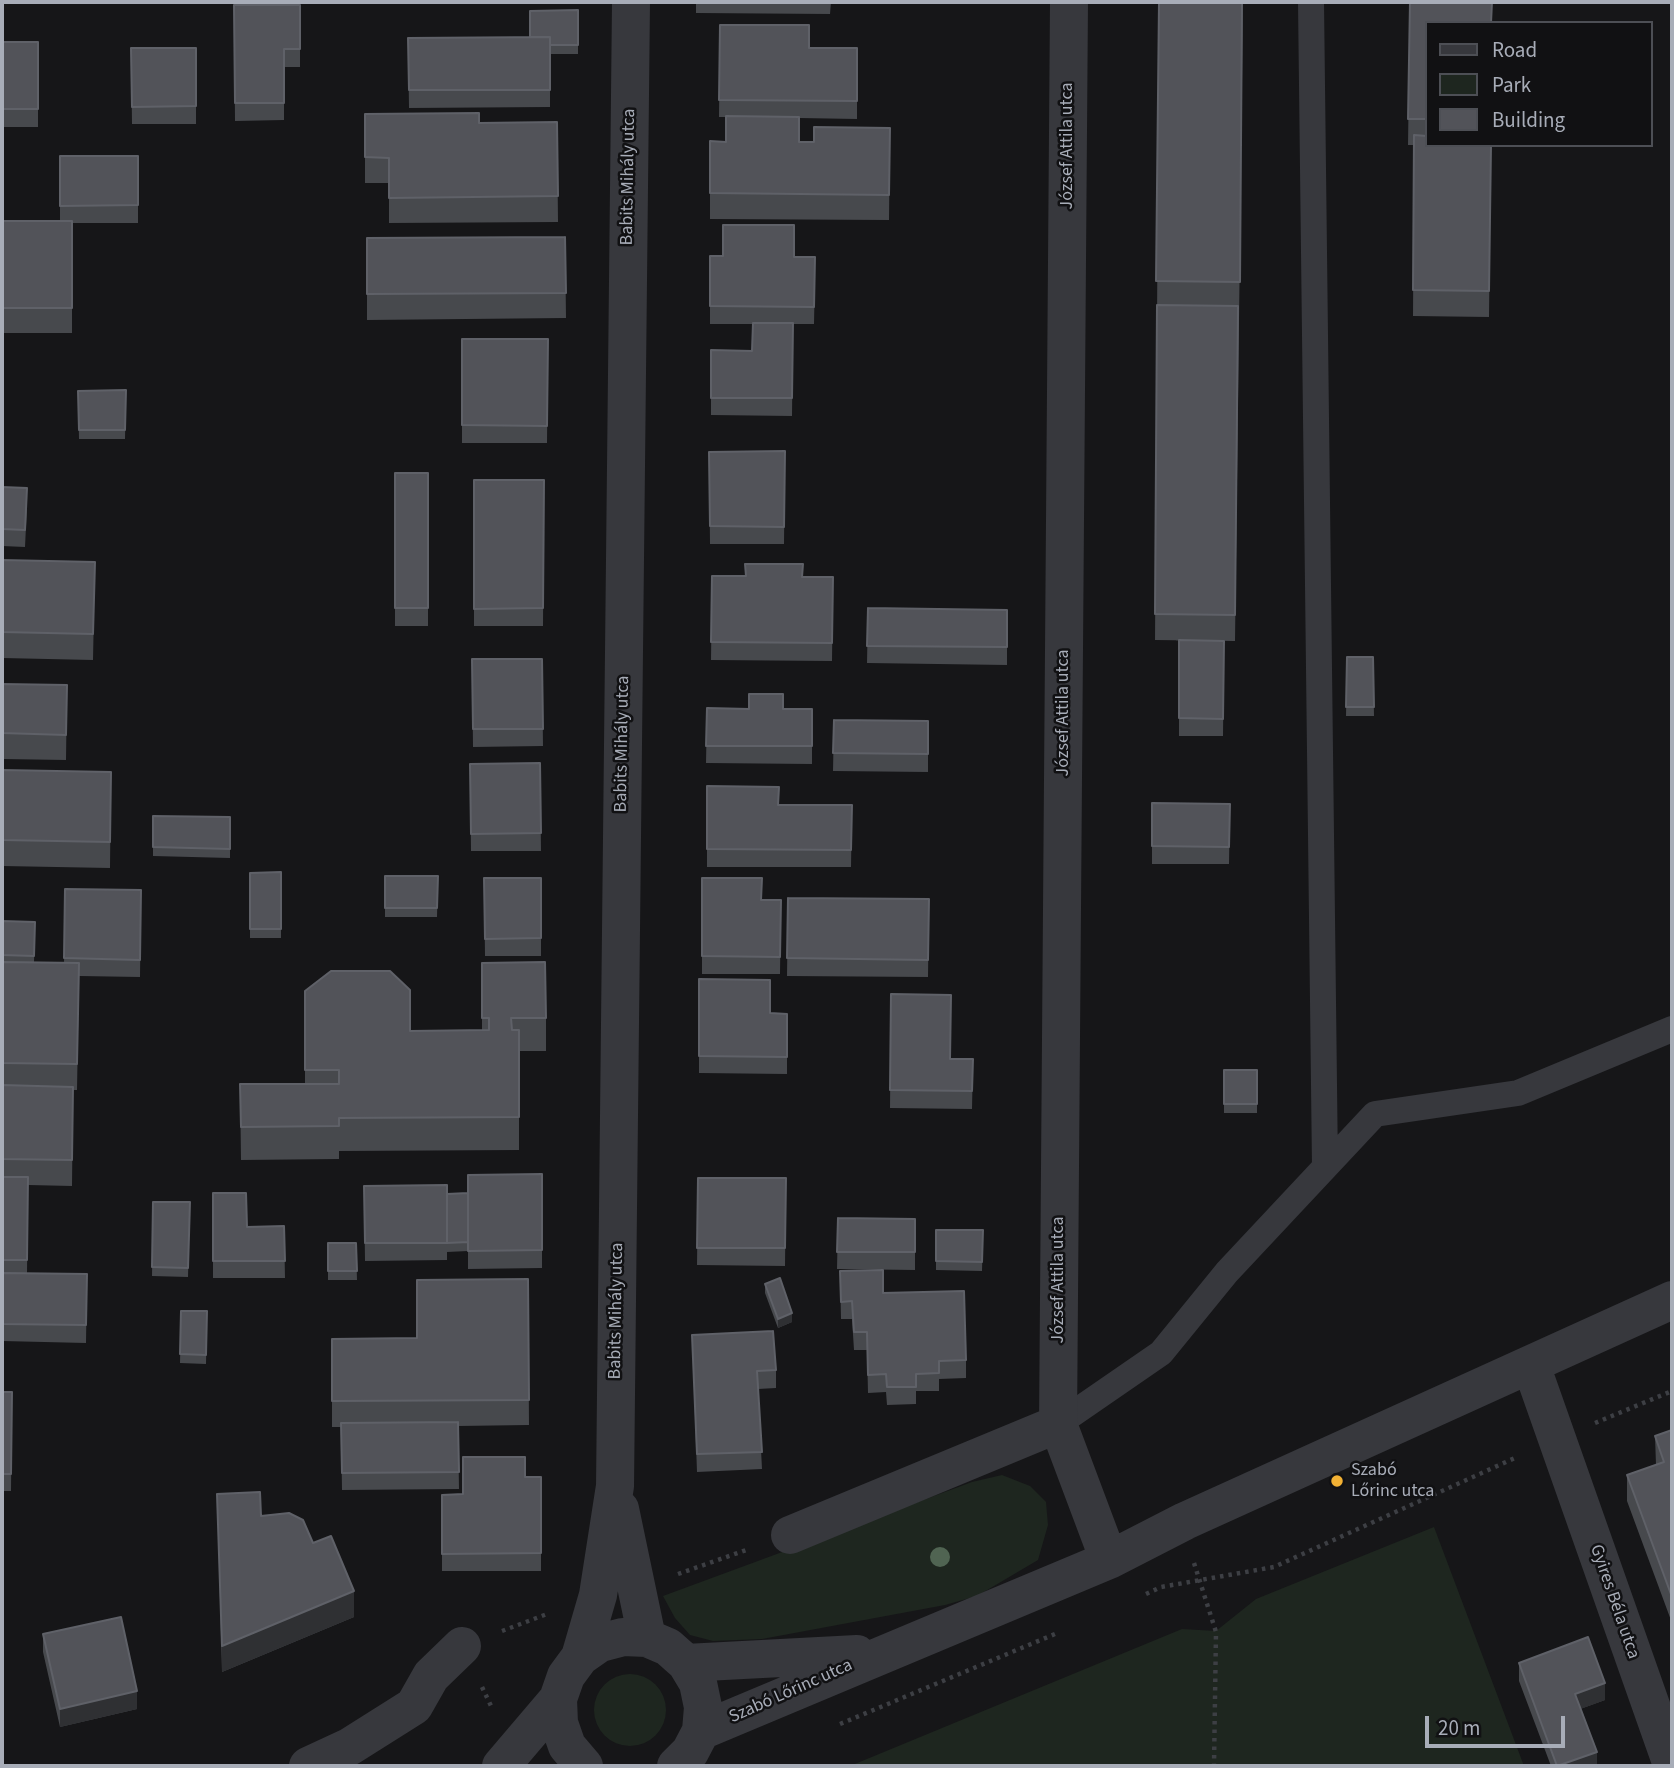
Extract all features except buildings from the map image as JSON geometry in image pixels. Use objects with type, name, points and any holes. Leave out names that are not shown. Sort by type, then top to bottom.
[{"type":"street","name":"Babits Mihály utca","points":[[558,1699],[566,1676],[580,1657],[598,1595],[615,1486],[631,2]]},
{"type":"street","name":"József Attila utca","points":[[1058,1424],[1069,2]]},
{"type":"street","name":"Szabó Lőrinc utca","points":[[701,1731],[880,1653],[1109,1560],[1185,1521],[1672,1300]]},
{"type":"street","name":"Gyires Béla utca","points":[[1531,1365],[1672,1765]]},
{"type":"street","points":[[790,1535],[1058,1424],[1109,1560]]},
{"type":"street","name":"Babits Mihály utca","points":[[615,1486],[647,1638]]},
{"type":"street","points":[[580,1657],[600,1643],[623,1637],[647,1638],[668,1647],[686,1663],[698,1683],[704,1707],[701,1731],[690,1752],[676,1766]]},
{"type":"street","points":[[308,1766],[349,1747],[414,1706],[431,1676],[462,1646]]},
{"type":"street","name":"Szabó Lőrinc utca","points":[[686,1663],[880,1653]]},
{"type":"street","points":[[501,1766],[558,1699]]},
{"type":"street","points":[[558,1699],[559,1723],[567,1746],[584,1766]]},
{"type":"lane","points":[[1311,2],[1325,1167]]},
{"type":"lane","points":[[1058,1424],[1161,1353],[1227,1272],[1375,1114],[1518,1093],[1672,1029]]},
{"type":"path","points":[[1137,1598],[1161,1587],[1274,1567],[1557,1438],[1672,1391]]},
{"type":"path","points":[[1185,1521],[1197,1581],[1216,1632],[1214,1766]]},
{"type":"path","points":[[827,1729],[1065,1630]]},
{"type":"green space","points":[[1002,1475],[1030,1486],[1046,1502],[1048,1525],[1038,1560],[977,1596],[945,1605],[762,1639],[713,1641],[690,1635],[675,1618],[663,1596],[972,1482]]},
{"type":"green space","points":[[1434,1527],[1524,1766],[850,1766],[1182,1629],[1216,1631],[1256,1599]]},
{"type":"green space","points":[[637,1674],[656,1684],[664,1696],[664,1724],[656,1736],[644,1744],[623,1746],[604,1736],[596,1724],[594,1703],[604,1684],[616,1676]]},
{"type":"place","name":"Szabó Lőrinc utca","points":[[1337,1481]]}]
